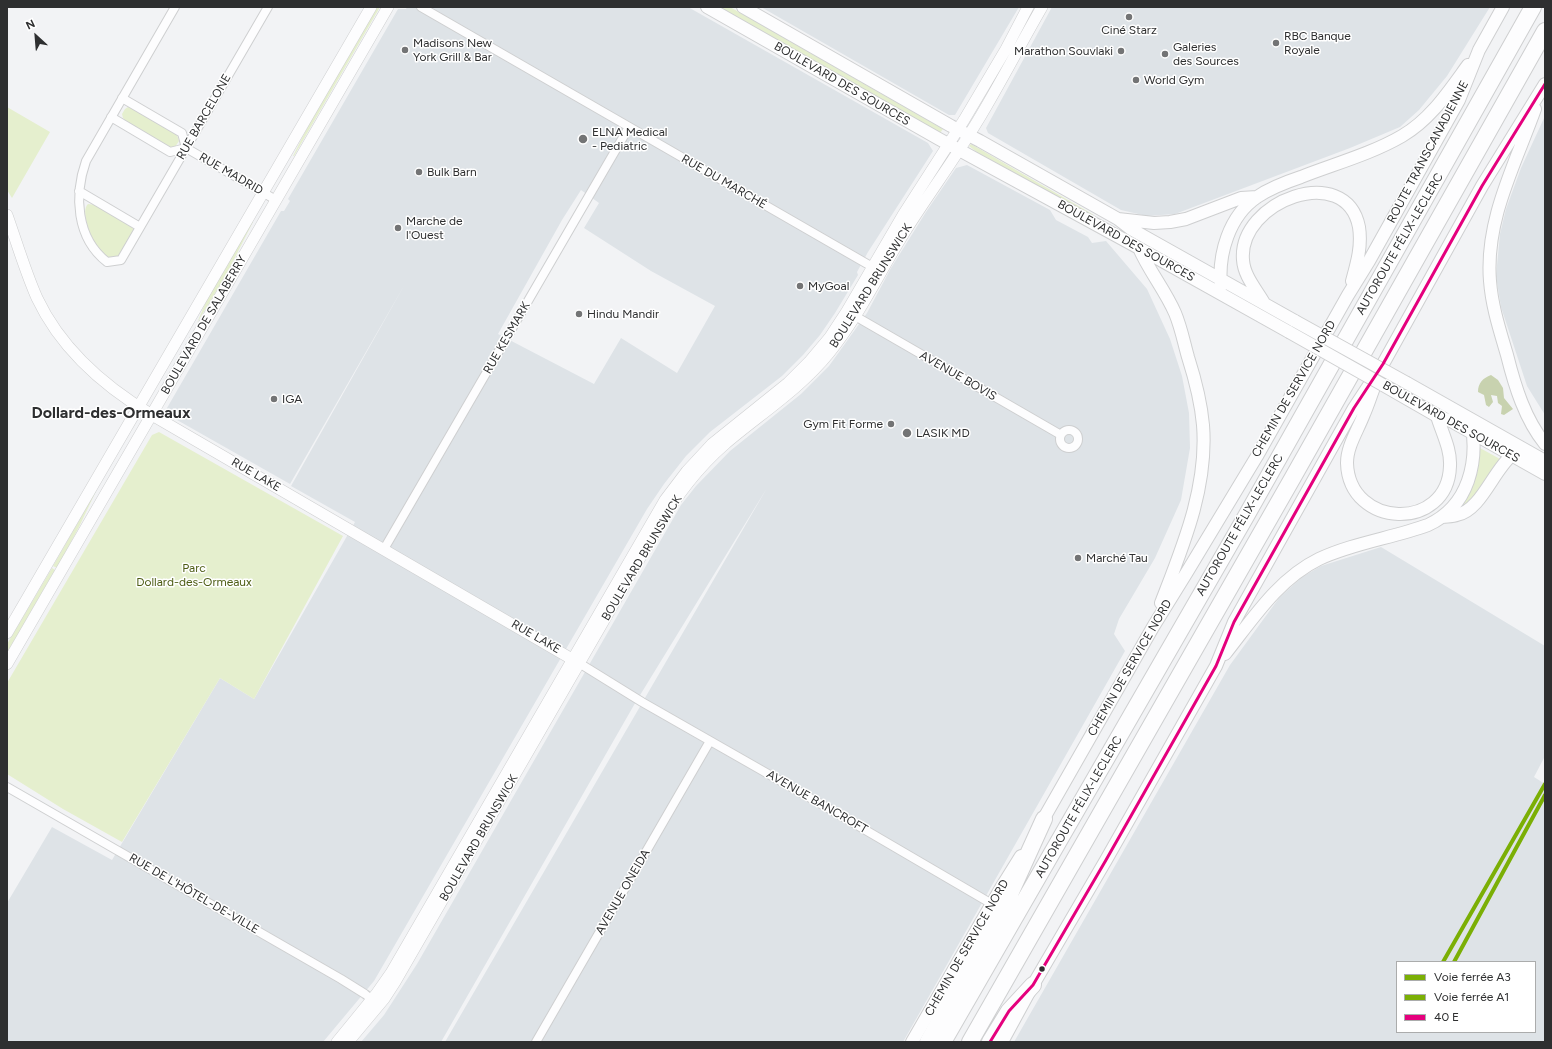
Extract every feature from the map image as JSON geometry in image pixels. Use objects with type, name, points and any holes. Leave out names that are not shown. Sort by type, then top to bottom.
[{"type":"highway","name":"AUTOROUTE FÉLIX-LECLERC","points":[[943,1042],[1245,518],[1533,7]]},
{"type":"highway","name":"AUTOROUTE FÉLIX-LECLERC","points":[[970,1042],[1288,486],[1545,31]]},
{"type":"highway","points":[[928,1042],[1010,894],[1044,819]]},
{"type":"highway","points":[[990,1042],[1009,1011],[1033,985]]},
{"type":"main road","name":"BOULEVARD DES SOURCES","points":[[707,7],[954,147],[1139,248],[1437,416],[1451,420],[1545,474]]},
{"type":"main road","name":"BOULEVARD DES SOURCES","points":[[743,7],[1118,219],[1131,229],[1545,461]]},
{"type":"main road","name":"ROUTE TRANSCANADIENNE","points":[[1348,295],[1369,261],[1459,100],[1479,50],[1504,7]]},
{"type":"main road","points":[[1222,295],[1220,279],[1222,255],[1230,230],[1241,212],[1257,197],[1281,184],[1379,147],[1410,131],[1434,110],[1479,50]]},
{"type":"main road","points":[[1002,1042],[1033,985],[1216,666],[1234,622],[1342,430],[1383,364],[1482,186],[1544,87]]},
{"type":"main road","points":[[1544,87],[1499,205],[1492,233],[1489,260],[1492,297],[1513,377],[1527,415],[1545,444]]},
{"type":"main road","points":[[1265,304],[1245,270],[1243,250],[1246,237],[1259,218],[1274,205],[1291,197],[1310,193],[1327,194],[1340,199],[1350,208],[1357,220],[1360,235],[1359,252],[1348,295]]},
{"type":"main road","points":[[1118,219],[1154,223],[1170,222],[1186,219],[1240,198],[1257,197]]},
{"type":"main road","points":[[1139,248],[1147,266],[1162,286],[1176,316],[1201,406],[1204,435],[1202,472],[1193,513],[1153,627]]},
{"type":"main road","name":"CHEMIN DE SERVICE NORD","points":[[912,1042],[992,904],[1044,819],[1153,627],[1257,456],[1348,295]]},
{"type":"main road","points":[[1383,364],[1365,413],[1350,447],[1347,462],[1352,485],[1361,497],[1372,507],[1392,514],[1407,514],[1428,506],[1442,492],[1449,479],[1450,458],[1448,446],[1437,416]]},
{"type":"main road","points":[[1216,666],[1273,594],[1296,573],[1329,555],[1423,527],[1442,517],[1456,505],[1467,484],[1474,447],[1474,434],[1471,420]]},
{"type":"main road","points":[[1442,517],[1458,515],[1472,506],[1484,493],[1503,462],[1512,455]]},
{"type":"street","name":"RUE BARCELONE","points":[[175,7],[86,160],[81,173],[78,191],[79,212],[83,226],[90,244],[100,257],[107,262],[121,260],[268,7]]},
{"type":"street","name":"BOULEVARD DE SALABERRY","points":[[7,633],[371,7]]},
{"type":"street","name":"BOULEVARD DE SALABERRY","points":[[7,664],[388,7]]},
{"type":"street","name":"RUE DU MARCHÉ","points":[[421,7],[629,128],[877,269]]},
{"type":"street","name":"BOULEVARD BRUNSWICK","points":[[576,661],[661,521],[686,486],[699,470],[723,446],[784,398],[813,371],[830,352],[855,316],[903,215],[954,147],[1028,7]]},
{"type":"street","name":"BOULEVARD BRUNSWICK","points":[[963,132],[1011,64],[1042,7]]},
{"type":"street","name":"RUE MADRID","points":[[122,98],[182,133],[186,148]]},
{"type":"street","name":"RUE MADRID","points":[[111,117],[170,152],[186,148],[276,200]]},
{"type":"street","name":"RUE KESMARK","points":[[384,549],[629,128]]},
{"type":"street","points":[[78,191],[140,227]]},
{"type":"street","name":"RUE LAKE","points":[[7,215],[34,291],[52,324],[75,353],[113,390],[138,407],[576,661]]},
{"type":"street","name":"BOULEVARD BRUNSWICK","points":[[337,1042],[375,1003],[387,995],[399,976],[576,661],[653,518],[675,485],[695,461],[718,439],[781,389],[809,362],[839,324],[877,269]]},
{"type":"street","name":"AVENUE BOVIS","points":[[855,316],[1061,435]]},
{"type":"street","name":"AVENUE BANCROFT","points":[[576,661],[642,702],[992,904]]},
{"type":"street","name":"AVENUE ONEIDA","points":[[536,1042],[710,741]]},
{"type":"street","name":"RUE DE L'HÔTEL-DE-VILLE","points":[[7,786],[308,960],[363,993],[375,1003]]},
{"type":"street","name":"BOULEVARD BRUNSWICK","points":[[348,1042],[375,1003]]},
{"type":"shaded area","points":[[407,7],[688,7],[928,143],[933,151],[868,252],[857,272],[858,275],[820,335],[782,376],[710,432],[686,456],[664,484],[647,509],[374,981],[323,1042],[7,1042],[7,903],[52,827],[112,860],[220,678],[254,699],[355,522],[291,486],[405,284],[290,484],[170,416],[167,408],[281,211],[284,211],[290,201],[288,199],[398,9],[406,9]],"holes":[[[581,190],[599,203],[584,228],[651,271],[715,306],[677,373],[621,338],[594,384],[498,334],[562,220]]]},
{"type":"shaded area","points":[[761,7],[1019,7],[955,115],[949,115]]},
{"type":"shaded area","points":[[1052,7],[1490,7],[1447,76],[1419,110],[1400,127],[1350,148],[1175,214],[1147,216],[1121,210],[988,133],[986,128]]},
{"type":"shaded area","points":[[1545,116],[1545,415],[1527,386],[1501,307],[1496,276],[1500,234],[1506,209],[1521,168]]},
{"type":"shaded area","points":[[967,165],[1050,210],[1056,220],[1088,237],[1092,243],[1106,241],[1147,289],[1170,339],[1182,376],[1189,413],[1190,448],[1181,500],[1155,558],[1119,619],[1114,634],[1125,651],[903,1042],[445,1042],[767,488],[634,705],[441,1042],[361,1042],[384,1015],[417,964],[681,505],[696,486],[730,451],[801,394],[829,366],[867,313],[891,268],[956,168]]},
{"type":"shaded area","points":[[1381,547],[1545,646],[1545,756],[1534,777],[1545,784],[1545,1042],[1014,1042],[1230,665],[1279,598],[1302,577],[1321,566]]},
{"type":"green space","points":[[376,7],[380,7],[293,156],[318,106]]},
{"type":"green space","points":[[720,7],[730,7],[943,129],[940,133]]},
{"type":"green space","points":[[7,107],[50,132],[12,198],[7,190]]},
{"type":"green space","points":[[128,107],[131,107],[177,135],[179,141],[175,147],[172,148],[126,121],[122,114]]},
{"type":"green space","points":[[971,144],[1094,215],[1093,216],[978,153],[969,146]]},
{"type":"green space","points":[[88,204],[96,205],[132,226],[133,233],[120,255],[107,258],[96,246],[89,231],[86,218],[85,212]]},
{"type":"green space","points":[[252,221],[253,222],[226,275],[197,323],[207,299]]},
{"type":"green space","points":[[1491,375],[1498,380],[1503,388],[1504,398],[1513,409],[1504,415],[1501,414],[1502,406],[1498,403],[1497,396],[1491,395],[1493,402],[1489,407],[1486,405],[1484,395],[1478,392],[1482,381]]},
{"type":"green space","name":"Parc Dollard-des-Ormeaux","points":[[159,432],[343,536],[254,699],[220,678],[122,842],[63,809],[7,774],[7,683],[152,435]]},
{"type":"green space","points":[[1480,448],[1500,459],[1471,501],[1459,510],[1471,488],[1476,473]]},
{"type":"green space","points":[[98,487],[57,568],[53,566]]},
{"type":"green space","points":[[52,568],[55,570],[7,653],[7,644]]},
{"type":"rail line","name":"A3","points":[[1444,961],[1545,784]]},
{"type":"rail line","name":"A1","points":[[1455,961],[1545,795]]},
{"type":"transit line","points":[[990,1042],[1009,1011],[1033,985],[1106,860],[1216,666],[1234,622],[1354,408],[1383,364],[1482,186],[1545,84]]},
{"type":"place","name":"Ciné Starz","points":[[1129,17]]},
{"type":"place","name":"RBC Banque Royale","points":[[1276,43]]},
{"type":"place","name":"Madisons New York Grill & Bar","points":[[405,50]]},
{"type":"place","name":"Marathon Souvlaki","points":[[1121,51]]},
{"type":"place","name":"Galeries des Sources","points":[[1165,54]]},
{"type":"place","name":"World Gym","points":[[1136,80]]},
{"type":"place","name":"ELNA Medical - Pediatric","points":[[583,139]]},
{"type":"place","name":"Bulk Barn","points":[[419,172]]},
{"type":"place","name":"Marche de l'Ouest","points":[[398,228]]},
{"type":"place","name":"MyGoal","points":[[800,286]]},
{"type":"place","name":"Hindu Mandir","points":[[579,314]]},
{"type":"place","name":"IGA","points":[[274,399]]},
{"type":"place","name":"Gym Fit Forme","points":[[891,424]]},
{"type":"place","name":"LASIK MD","points":[[907,433]]},
{"type":"place","name":"Marché Tau","points":[[1078,558]]},
{"type":"district","name":"Dollard-des-Ormeaux","points":[[111,413]]}]
